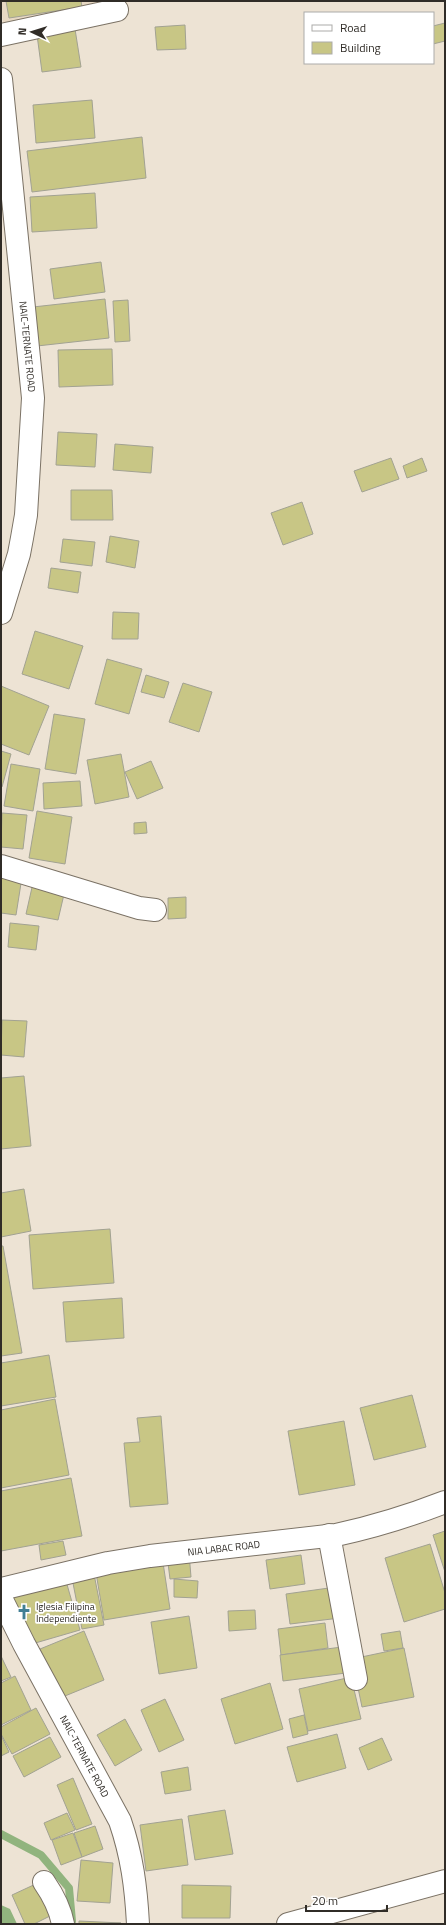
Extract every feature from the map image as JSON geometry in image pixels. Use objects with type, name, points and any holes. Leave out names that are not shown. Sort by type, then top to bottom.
[{"type":"street","points":[[1,35],[117,10]]},
{"type":"street","name":"NAIC-TERNATE ROAD","points":[[1,79],[33,398],[26,515],[19,554],[1,613]]},
{"type":"street","points":[[1,866],[139,908],[155,910]]},
{"type":"street","name":"NIA LABAC ROAD","points":[[1,1589],[108,1563],[150,1556],[329,1535],[376,1526],[445,1502]]},
{"type":"street","points":[[329,1535],[356,1679]]},
{"type":"street","name":"NAIC-TERNATE ROAD","points":[[1,1598],[24,1644],[120,1821],[130,1848],[136,1886],[138,1924]]},
{"type":"street","points":[[288,1924],[445,1881]]},
{"type":"street","points":[[44,1882],[54,1897],[62,1915],[63,1924]]},
{"type":"shaded area","points":[[1,1],[118,1],[3,23]]},
{"type":"shaded area","points":[[1,1905],[10,1909],[17,1924],[1,1924]]},
{"type":"building","points":[[6,1],[81,1],[82,7],[9,18]]},
{"type":"building","points":[[445,23],[445,41],[434,44],[434,26]]},
{"type":"building","points":[[185,25],[186,49],[157,50],[155,27]]},
{"type":"building","points":[[75,29],[81,67],[42,72],[37,35]]},
{"type":"building","points":[[92,100],[95,138],[36,143],[33,105]]},
{"type":"building","points":[[142,137],[146,178],[32,192],[27,151]]},
{"type":"building","points":[[95,193],[97,228],[32,232],[30,197]]},
{"type":"building","points":[[101,262],[105,292],[54,299],[50,269]]},
{"type":"building","points":[[105,299],[109,338],[37,346],[33,307]]},
{"type":"building","points":[[128,300],[130,341],[115,342],[113,301]]},
{"type":"building","points":[[112,349],[113,385],[59,387],[58,350]]},
{"type":"building","points":[[58,432],[97,434],[95,467],[56,465]]},
{"type":"building","points":[[115,444],[153,447],[151,473],[113,470]]},
{"type":"building","points":[[391,458],[399,479],[362,492],[354,471]]},
{"type":"building","points":[[422,458],[427,471],[407,478],[403,466]]},
{"type":"building","points":[[71,490],[112,490],[113,520],[71,520]]},
{"type":"building","points":[[302,502],[313,534],[283,545],[271,513]]},
{"type":"building","points":[[110,536],[139,541],[135,568],[106,562]]},
{"type":"building","points":[[63,539],[95,542],[92,566],[60,562]]},
{"type":"building","points":[[51,568],[81,572],[78,593],[48,588]]},
{"type":"building","points":[[113,612],[139,613],[138,639],[112,639]]},
{"type":"building","points":[[35,631],[83,646],[69,689],[22,674]]},
{"type":"building","points":[[107,659],[142,669],[129,714],[95,704]]},
{"type":"building","points":[[146,675],[169,682],[164,698],[141,692]]},
{"type":"building","points":[[183,683],[212,692],[199,732],[169,722]]},
{"type":"building","points":[[1,686],[49,706],[29,755],[1,744]]},
{"type":"building","points":[[54,714],[85,719],[76,774],[45,769]]},
{"type":"building","points":[[1,751],[11,754],[2,787],[1,787]]},
{"type":"building","points":[[121,754],[129,797],[95,804],[87,760]]},
{"type":"building","points":[[151,761],[163,788],[137,799],[125,772]]},
{"type":"building","points":[[11,764],[40,769],[33,811],[4,806]]},
{"type":"building","points":[[80,781],[82,806],[44,809],[43,783]]},
{"type":"building","points":[[37,811],[72,817],[65,864],[29,858]]},
{"type":"building","points":[[2,813],[27,815],[23,849],[1,847]]},
{"type":"building","points":[[146,822],[147,833],[134,834],[134,823]]},
{"type":"building","points":[[1,874],[22,877],[16,915],[1,913]]},
{"type":"building","points":[[33,883],[65,890],[58,920],[26,914]]},
{"type":"building","points":[[186,897],[186,918],[168,919],[168,898]]},
{"type":"building","points":[[10,923],[39,926],[36,950],[8,947]]},
{"type":"building","points":[[2,1020],[27,1021],[24,1057],[1,1055]]},
{"type":"building","points":[[24,1076],[31,1146],[1,1149],[1,1078]]},
{"type":"building","points":[[24,1189],[31,1231],[1,1237],[1,1193]]},
{"type":"building","points":[[110,1229],[114,1283],[33,1289],[29,1235]]},
{"type":"building","points":[[1,1246],[3,1246],[22,1353],[1,1356]]},
{"type":"building","points":[[122,1298],[124,1338],[66,1342],[63,1302]]},
{"type":"building","points":[[49,1355],[56,1397],[1,1406],[1,1363]]},
{"type":"building","points":[[412,1395],[426,1447],[374,1460],[360,1408]]},
{"type":"building","points":[[55,1399],[69,1475],[1,1488],[1,1410]]},
{"type":"building","points":[[161,1416],[168,1504],[130,1507],[124,1443],[140,1442],[137,1418]]},
{"type":"building","points":[[344,1421],[355,1485],[299,1495],[288,1431]]},
{"type":"building","points":[[71,1478],[82,1536],[1,1551],[1,1491]]},
{"type":"building","points":[[445,1531],[445,1572],[433,1535]]},
{"type":"building","points":[[63,1541],[66,1555],[41,1560],[39,1545]]},
{"type":"building","points":[[430,1544],[445,1593],[445,1609],[404,1622],[385,1558]]},
{"type":"building","points":[[189,1553],[191,1577],[170,1579],[167,1555]]},
{"type":"building","points":[[301,1555],[305,1584],[270,1589],[266,1560]]},
{"type":"building","points":[[162,1556],[170,1609],[104,1620],[95,1567]]},
{"type":"building","points":[[93,1569],[104,1625],[82,1629],[71,1573]]},
{"type":"building","points":[[64,1574],[80,1630],[25,1646],[10,1590]]},
{"type":"building","points":[[174,1579],[198,1581],[197,1598],[174,1597]]},
{"type":"building","points":[[336,1587],[340,1618],[290,1624],[286,1594]]},
{"type":"building","points":[[255,1610],[256,1629],[229,1631],[228,1611]]},
{"type":"building","points":[[189,1616],[197,1668],[159,1674],[151,1622]]},
{"type":"building","points":[[325,1623],[328,1648],[281,1655],[278,1629]]},
{"type":"building","points":[[84,1631],[104,1680],[60,1698],[40,1649]]},
{"type":"building","points":[[400,1631],[403,1648],[384,1651],[381,1634]]},
{"type":"building","points":[[342,1647],[346,1673],[283,1681],[280,1655]]},
{"type":"building","points":[[404,1648],[414,1697],[362,1707],[352,1659]]},
{"type":"building","points":[[1,1656],[11,1677],[1,1681]]},
{"type":"building","points":[[15,1676],[31,1710],[1,1725],[1,1683]]},
{"type":"building","points":[[351,1677],[361,1719],[308,1731],[299,1689]]},
{"type":"building","points":[[270,1683],[283,1729],[235,1744],[221,1699]]},
{"type":"building","points":[[165,1699],[184,1740],[159,1752],[141,1710]]},
{"type":"building","points":[[36,1708],[50,1734],[12,1754],[1,1734],[1,1727]]},
{"type":"building","points":[[304,1715],[308,1734],[293,1738],[289,1719]]},
{"type":"building","points":[[125,1719],[142,1750],[115,1766],[97,1735]]},
{"type":"building","points":[[337,1734],[346,1768],[297,1782],[287,1747]]},
{"type":"building","points":[[1,1735],[9,1752],[1,1756]]},
{"type":"building","points":[[50,1737],[61,1757],[24,1777],[13,1756]]},
{"type":"building","points":[[382,1738],[392,1760],[368,1770],[359,1748]]},
{"type":"building","points":[[188,1767],[191,1790],[165,1794],[161,1772]]},
{"type":"building","points":[[73,1778],[92,1824],[76,1830],[57,1785]]},
{"type":"building","points":[[225,1810],[233,1854],[195,1860],[188,1816]]},
{"type":"building","points":[[67,1813],[75,1830],[51,1840],[44,1823]]},
{"type":"building","points":[[182,1819],[188,1865],[146,1871],[140,1825]]},
{"type":"building","points":[[95,1826],[103,1849],[82,1857],[74,1833]]},
{"type":"building","points":[[73,1833],[82,1857],[61,1865],[52,1840]]},
{"type":"building","points":[[81,1860],[113,1863],[110,1903],[77,1901]]},
{"type":"building","points":[[40,1882],[54,1914],[34,1924],[25,1924],[12,1895]]},
{"type":"building","points":[[182,1885],[231,1886],[230,1918],[182,1918]]},
{"type":"building","points":[[79,1921],[121,1923],[79,1924]]},
{"type":"waterway","points":[[1,1834],[41,1855],[69,1888],[72,1921]]},
{"type":"place","name":"Iglesia Filipina Independiente","points":[[24,1612]]}]
